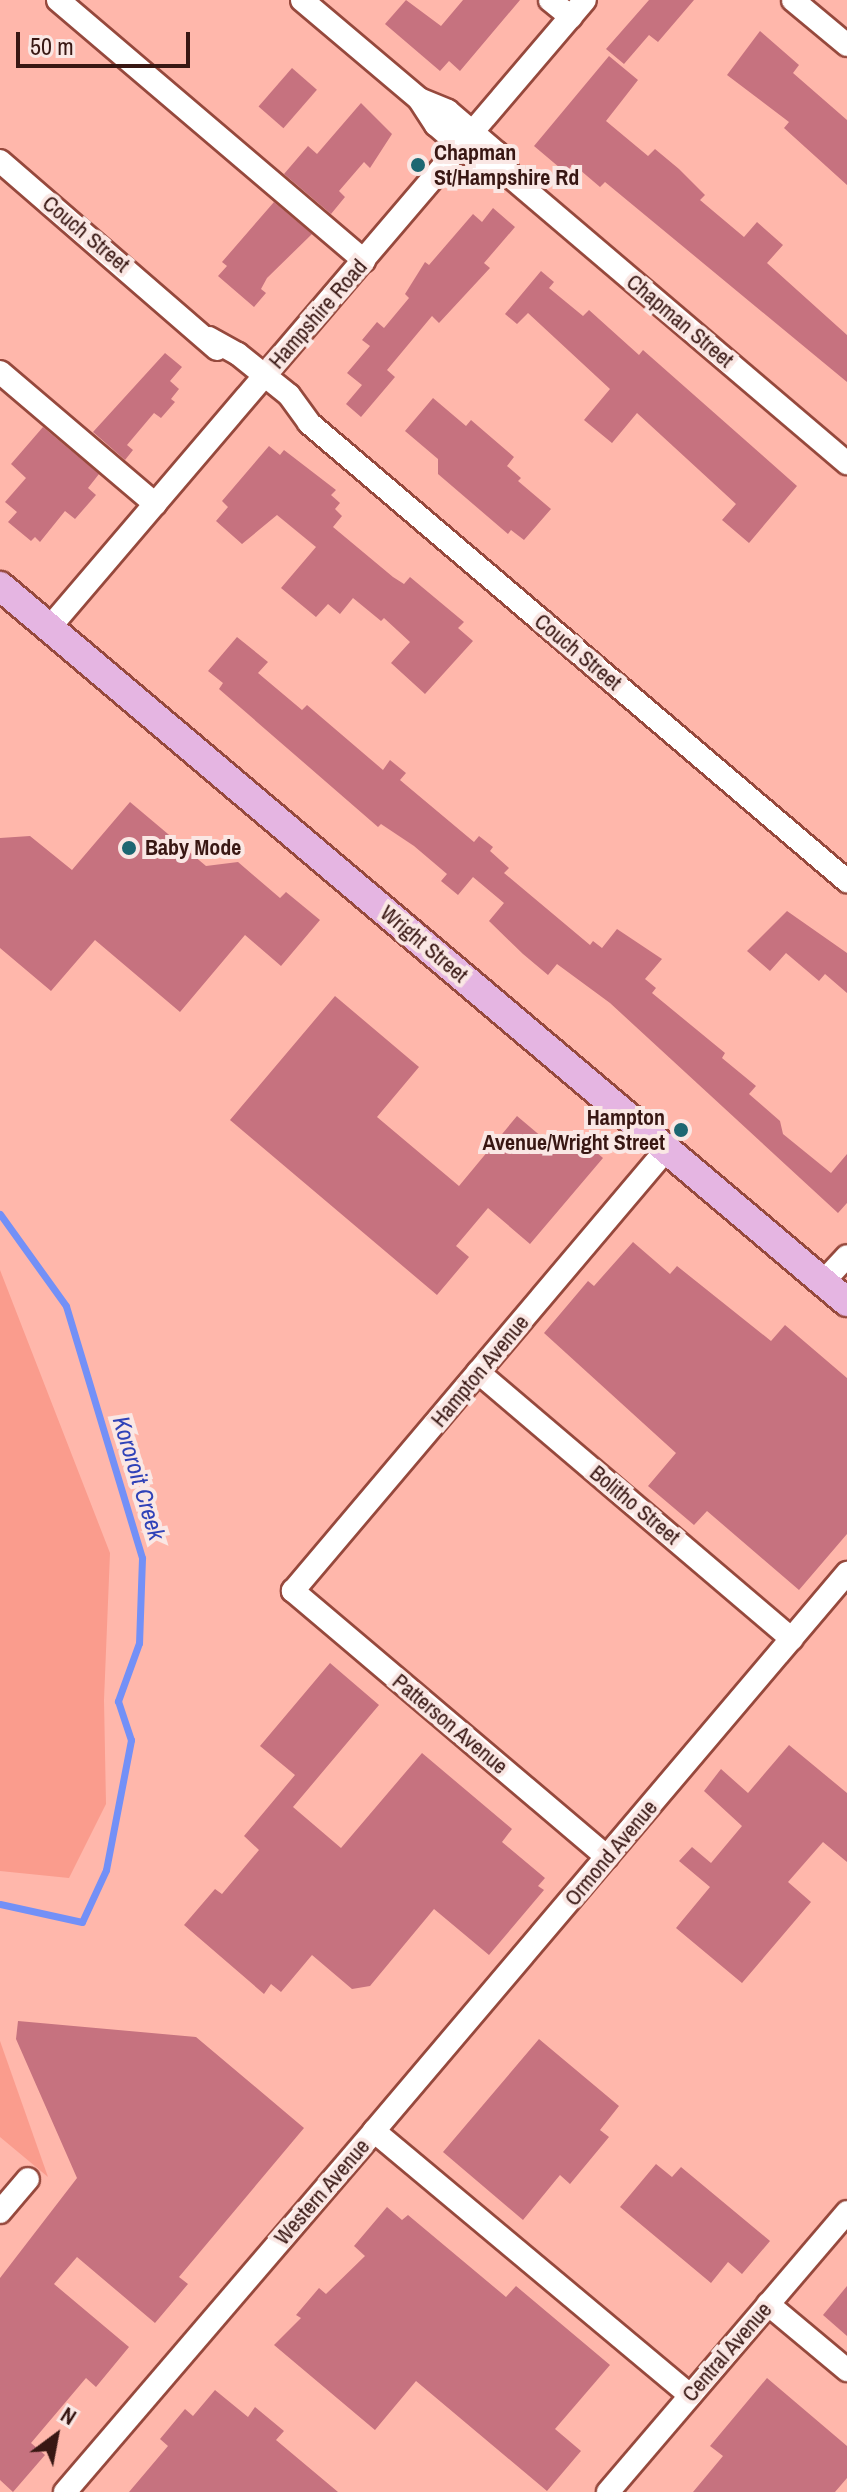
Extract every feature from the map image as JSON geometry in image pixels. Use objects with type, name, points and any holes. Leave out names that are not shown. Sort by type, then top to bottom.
[{"type":"main road","name":"Wright Street","points":[[0,586],[847,1302]]},
{"type":"street","points":[[58,0],[364,260]]},
{"type":"street","name":"Chapman Street","points":[[302,0],[419,99],[436,125],[497,153],[512,178],[847,463]]},
{"type":"street","points":[[550,0],[578,8]]},
{"type":"street","points":[[793,0],[847,45]]},
{"type":"street","name":"Hampshire Road","points":[[50,627],[578,8]]},
{"type":"street","name":"Couch Street","points":[[0,161],[847,881]]},
{"type":"street","points":[[0,372],[155,504]]},
{"type":"street","name":"Hampton Avenue","points":[[293,1591],[666,1150]]},
{"type":"street","points":[[823,1282],[847,1256]]},
{"type":"street","name":"Bolitho Street","points":[[478,1372],[792,1639]]},
{"type":"street","name":"Ormond Avenue","points":[[374,2131],[847,1573]]},
{"type":"street","name":"Patterson Avenue","points":[[293,1591],[607,1857]]},
{"type":"street","name":"Western Avenue","points":[[65,2492],[374,2131],[690,2395]]},
{"type":"street","points":[[0,2212],[28,2179]]},
{"type":"street","name":"Central Avenue","points":[[608,2492],[847,2212]]},
{"type":"street","points":[[768,2304],[847,2370]]},
{"type":"shaded area","points":[[0,1270],[110,1553],[104,1700],[106,1804],[69,1878],[0,1871]]},
{"type":"shaded area","points":[[0,2041],[48,2177],[0,2137]]},
{"type":"building","points":[[406,0],[441,26],[463,0],[520,0],[460,71],[449,61],[440,71],[385,24]]},
{"type":"building","points":[[649,0],[694,0],[658,42],[649,35],[624,64],[606,49]]},
{"type":"building","points":[[760,31],[799,65],[793,73],[847,120],[847,185],[784,128],[789,122],[727,75]]},
{"type":"building","points":[[609,56],[638,80],[606,121],[648,156],[655,149],[679,169],[705,195],[700,200],[744,237],[757,222],[783,245],[767,263],[847,335],[847,382],[605,182],[600,187],[573,164],[566,173],[534,146]]},
{"type":"building","points":[[292,68],[317,90],[283,128],[259,106]]},
{"type":"building","points":[[361,103],[392,134],[370,168],[364,162],[339,191],[345,197],[331,214],[284,174],[308,146],[317,154]]},
{"type":"building","points":[[274,202],[312,234],[267,278],[261,289],[266,293],[254,307],[218,276],[227,266],[222,262]]},
{"type":"building","points":[[493,208],[515,227],[484,263],[490,268],[439,323],[432,316],[387,370],[395,377],[361,417],[346,404],[362,385],[347,373],[370,346],[362,340],[377,322],[384,328],[409,298],[405,294],[425,262],[429,265],[473,214],[482,222]]},
{"type":"building","points":[[541,271],[554,282],[549,288],[583,316],[589,310],[639,355],[643,350],[797,486],[749,543],[722,520],[736,504],[637,413],[612,443],[584,420],[610,389],[528,313],[517,324],[505,314]]},
{"type":"building","points":[[165,353],[182,367],[170,381],[179,389],[171,399],[175,402],[161,418],[154,413],[127,445],[133,450],[125,460],[93,432]]},
{"type":"building","points":[[433,398],[466,426],[471,420],[514,457],[507,466],[521,478],[518,481],[551,509],[524,540],[511,530],[508,534],[438,474],[438,459],[405,431]]},
{"type":"building","points":[[43,427],[99,474],[88,488],[96,495],[75,519],[65,511],[40,542],[35,537],[31,541],[8,522],[17,512],[5,502],[26,478],[11,464]]},
{"type":"building","points":[[269,446],[280,455],[284,450],[336,490],[331,495],[340,503],[335,509],[342,516],[333,527],[393,577],[404,584],[410,577],[464,622],[458,628],[473,641],[425,694],[391,663],[410,642],[384,618],[381,621],[353,598],[340,614],[328,604],[316,617],[281,588],[316,547],[277,515],[242,544],[216,521],[228,507],[222,501]]},
{"type":"building","points":[[237,637],[268,662],[258,673],[302,710],[307,705],[383,770],[390,760],[406,773],[400,780],[474,842],[479,836],[493,847],[490,851],[509,868],[504,873],[590,945],[593,941],[602,948],[617,929],[662,959],[645,979],[656,988],[652,993],[725,1053],[722,1058],[756,1086],[749,1094],[780,1121],[783,1134],[831,1173],[847,1154],[847,1203],[838,1213],[610,1003],[557,964],[548,975],[523,954],[489,921],[504,903],[473,877],[458,895],[441,881],[447,874],[414,846],[381,824],[378,827],[219,689],[223,683],[208,671]]},
{"type":"building","points":[[130,802],[206,866],[238,862],[280,898],[286,892],[320,920],[281,966],[245,935],[180,1012],[95,940],[51,991],[0,948],[0,838],[30,836],[72,870]]},
{"type":"building","points":[[787,911],[847,953],[847,993],[825,974],[819,981],[786,953],[770,971],[747,951]]},
{"type":"building","points":[[335,996],[419,1067],[377,1117],[459,1186],[517,1116],[562,1154],[577,1136],[603,1158],[530,1244],[488,1208],[456,1246],[469,1257],[437,1295],[230,1120]]},
{"type":"building","points":[[633,1242],[670,1274],[677,1266],[771,1341],[785,1325],[847,1378],[847,1534],[799,1590],[707,1511],[694,1525],[648,1486],[676,1453],[544,1333],[588,1281],[594,1286]]},
{"type":"building","points":[[330,1663],[379,1705],[293,1807],[341,1848],[422,1753],[512,1829],[502,1842],[545,1878],[538,1886],[544,1890],[489,1955],[434,1909],[370,1986],[352,1989],[312,1955],[281,1992],[271,1984],[264,1994],[184,1925],[215,1889],[222,1894],[259,1850],[244,1836],[295,1775],[260,1746]]},
{"type":"building","points":[[789,1745],[847,1793],[847,1862],[823,1842],[788,1882],[811,1902],[742,1983],[676,1928],[710,1887],[679,1861],[692,1847],[711,1863],[742,1826],[704,1791],[721,1769],[748,1793]]},
{"type":"building","points":[[18,2021],[196,2037],[304,2128],[179,2277],[188,2284],[155,2323],[77,2257],[54,2284],[129,2347],[96,2387],[86,2378],[31,2443],[45,2455],[13,2492],[0,2480],[0,2278],[77,2178],[16,2039]]},
{"type":"building","points":[[539,2039],[619,2106],[600,2130],[609,2137],[570,2184],[560,2175],[523,2220],[443,2152]]},
{"type":"building","points":[[656,2164],[672,2177],[681,2167],[770,2241],[742,2274],[728,2262],[711,2283],[620,2207]]},
{"type":"building","points":[[387,2207],[402,2220],[408,2215],[506,2297],[516,2286],[610,2365],[555,2429],[581,2451],[547,2491],[416,2381],[375,2430],[274,2345],[301,2318],[296,2315],[319,2288],[326,2294],[365,2256],[354,2246]]},
{"type":"building","points":[[847,2286],[847,2336],[823,2315]]},
{"type":"building","points":[[767,2378],[847,2446],[847,2478],[835,2492],[693,2492],[723,2456],[710,2446]]},
{"type":"building","points":[[215,2390],[248,2417],[255,2407],[284,2431],[276,2440],[338,2492],[129,2492],[168,2446],[160,2439],[185,2409],[193,2416]]},
{"type":"waterway","name":"Kororoit Creek","points":[[0,1214],[66,1306],[142,1558],[139,1643],[118,1701],[131,1740],[106,1870],[82,1922],[0,1904]]},
{"type":"place","name":"Chapman St/Hampshire Rd","points":[[418,165]]},
{"type":"place","name":"Baby Mode","points":[[129,848]]},
{"type":"place","name":"Hampton Avenue/Wright Street","points":[[681,1130]]}]
